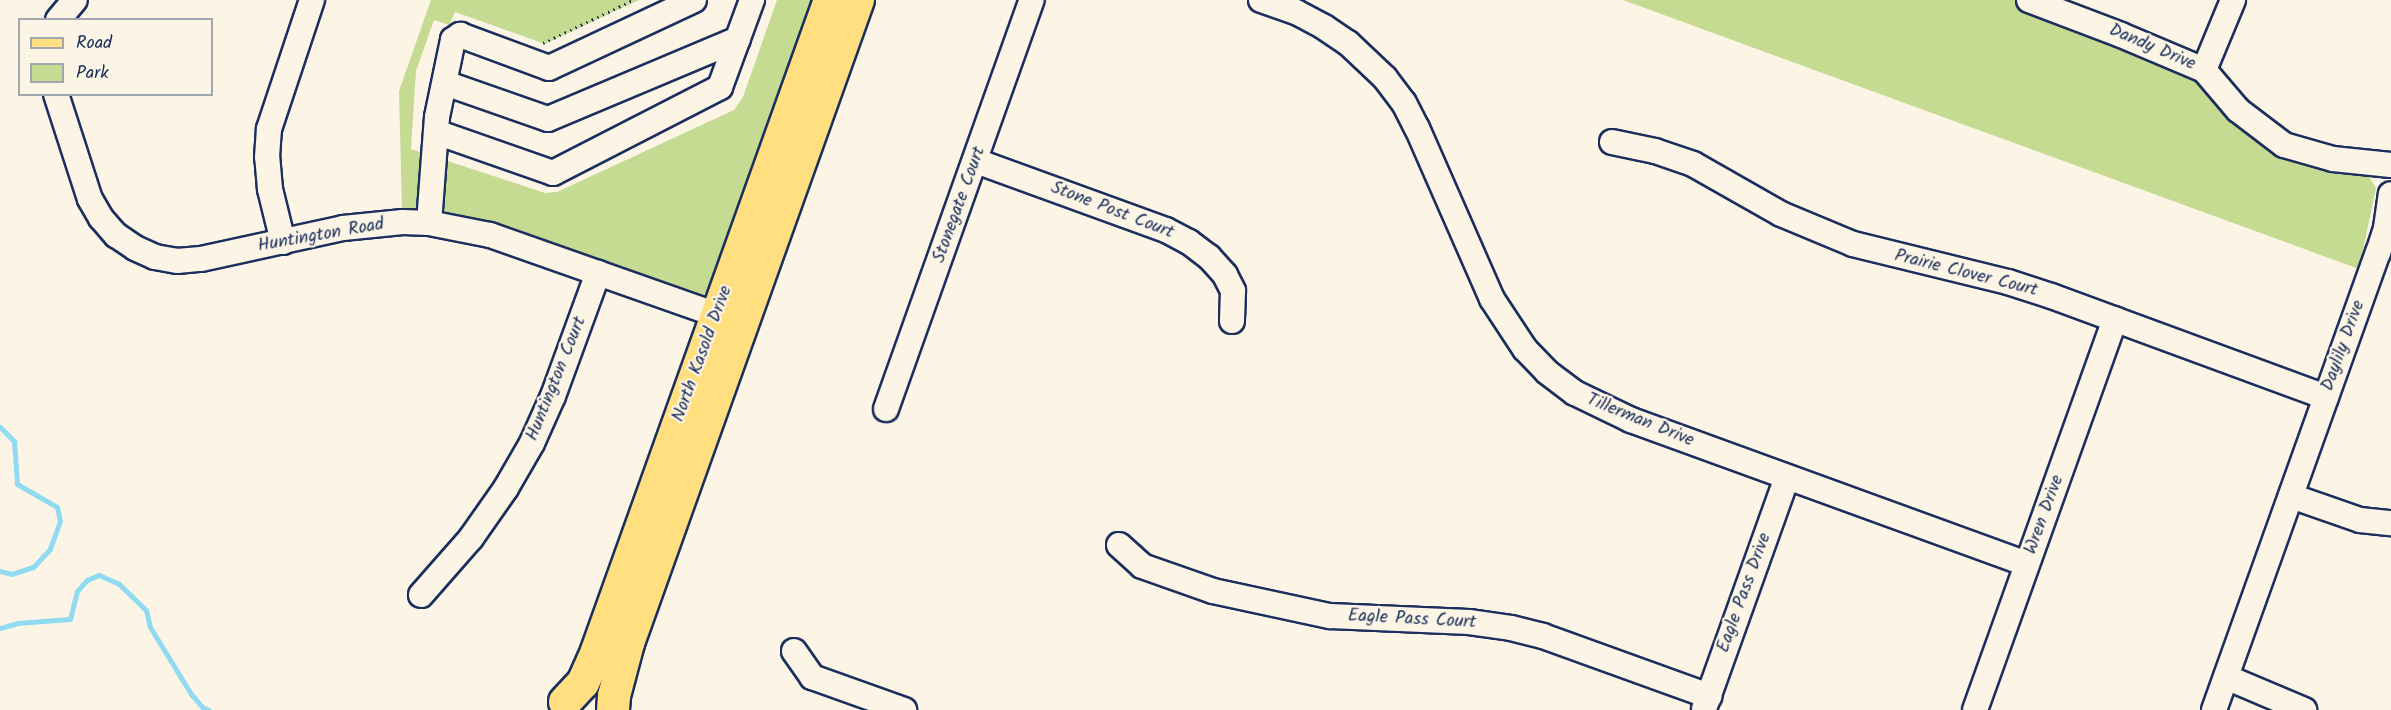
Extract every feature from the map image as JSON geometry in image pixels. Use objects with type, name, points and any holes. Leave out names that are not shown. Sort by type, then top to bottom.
[{"type":"main road","name":"North Kasold Drive","points":[[613,710],[614,696],[627,643],[830,0]]},
{"type":"main road","name":"North Kasold Drive","points":[[557,706],[578,689],[589,671],[858,0]]},
{"type":"main road","points":[[557,706],[582,700],[604,710]]},
{"type":"street","points":[[60,18],[75,0]]},
{"type":"street","points":[[283,242],[270,189],[267,157],[269,129],[312,0]]},
{"type":"street","points":[[429,223],[436,132],[453,40],[460,35],[549,68],[694,0]]},
{"type":"street","points":[[436,132],[553,172],[720,87],[752,0]]},
{"type":"street","name":"Stonegate Court","points":[[886,409],[1032,0]]},
{"type":"street","name":"Tillerman Drive","points":[[1261,0],[1296,12],[1324,27],[1348,43],[1385,78],[1404,103],[1417,128],[1491,299],[1525,350],[1547,372],[1575,393],[1600,407],[2027,564]]},
{"type":"street","name":"Dandy Drive","points":[[2029,0],[2204,70],[2238,110],[2284,145],[2333,159],[2391,165]]},
{"type":"street","points":[[2204,70],[2233,0]]},
{"type":"street","points":[[444,83],[548,119],[738,39]]},
{"type":"street","name":"Huntington Road","points":[[57,96],[90,200],[101,218],[116,235],[135,248],[155,257],[177,261],[201,259],[373,223],[429,223],[490,235],[730,319]]},
{"type":"street","name":"Prairie Clover Court","points":[[1612,142],[1655,151],[1693,164],[1781,214],[1853,244],[2008,282],[2326,397]]},
{"type":"street","name":"Stone Post Court","points":[[976,161],[1166,230],[1189,242],[1209,257],[1226,275],[1233,291],[1232,321]]},
{"type":"street","name":"Daylily Drive","points":[[2214,710],[2386,228],[2391,194]]},
{"type":"street","name":"Huntington Court","points":[[421,595],[471,538],[506,488],[532,442],[553,396],[598,273]]},
{"type":"street","name":"Wren Drive","points":[[1975,710],[2115,320]]},
{"type":"street","name":"Eagle Pass Drive","points":[[1706,703],[1787,477]]},
{"type":"street","points":[[2291,496],[2360,520],[2391,523]]},
{"type":"street","name":"Eagle Pass Court","points":[[1119,545],[1142,566],[1213,591],[1330,616],[1469,622],[1511,628],[1543,636],[1706,703]]},
{"type":"street","points":[[794,651],[812,677],[904,710]]},
{"type":"street","points":[[2226,677],[2304,710]]},
{"type":"path","points":[[534,40],[545,44],[633,0]]},
{"type":"green space","points":[[431,0],[639,0],[545,44],[455,12],[449,25],[434,20],[416,71],[411,149],[545,193],[557,192],[734,110],[743,97],[777,0],[823,0],[711,291],[701,296],[689,295],[481,222],[448,214],[402,211],[399,91]]},
{"type":"green space","points":[[1623,0],[2016,0],[2160,62],[2201,84],[2240,126],[2275,154],[2299,163],[2367,173],[2376,188],[2359,269]]},
{"type":"waterway","points":[[0,427],[14,441],[17,484],[57,507],[60,521],[50,549],[33,567],[12,574],[0,571]]},
{"type":"waterway","points":[[0,628],[17,623],[70,619],[77,591],[87,580],[99,575],[119,584],[146,610],[150,627],[191,694],[203,708],[209,710]]}]
